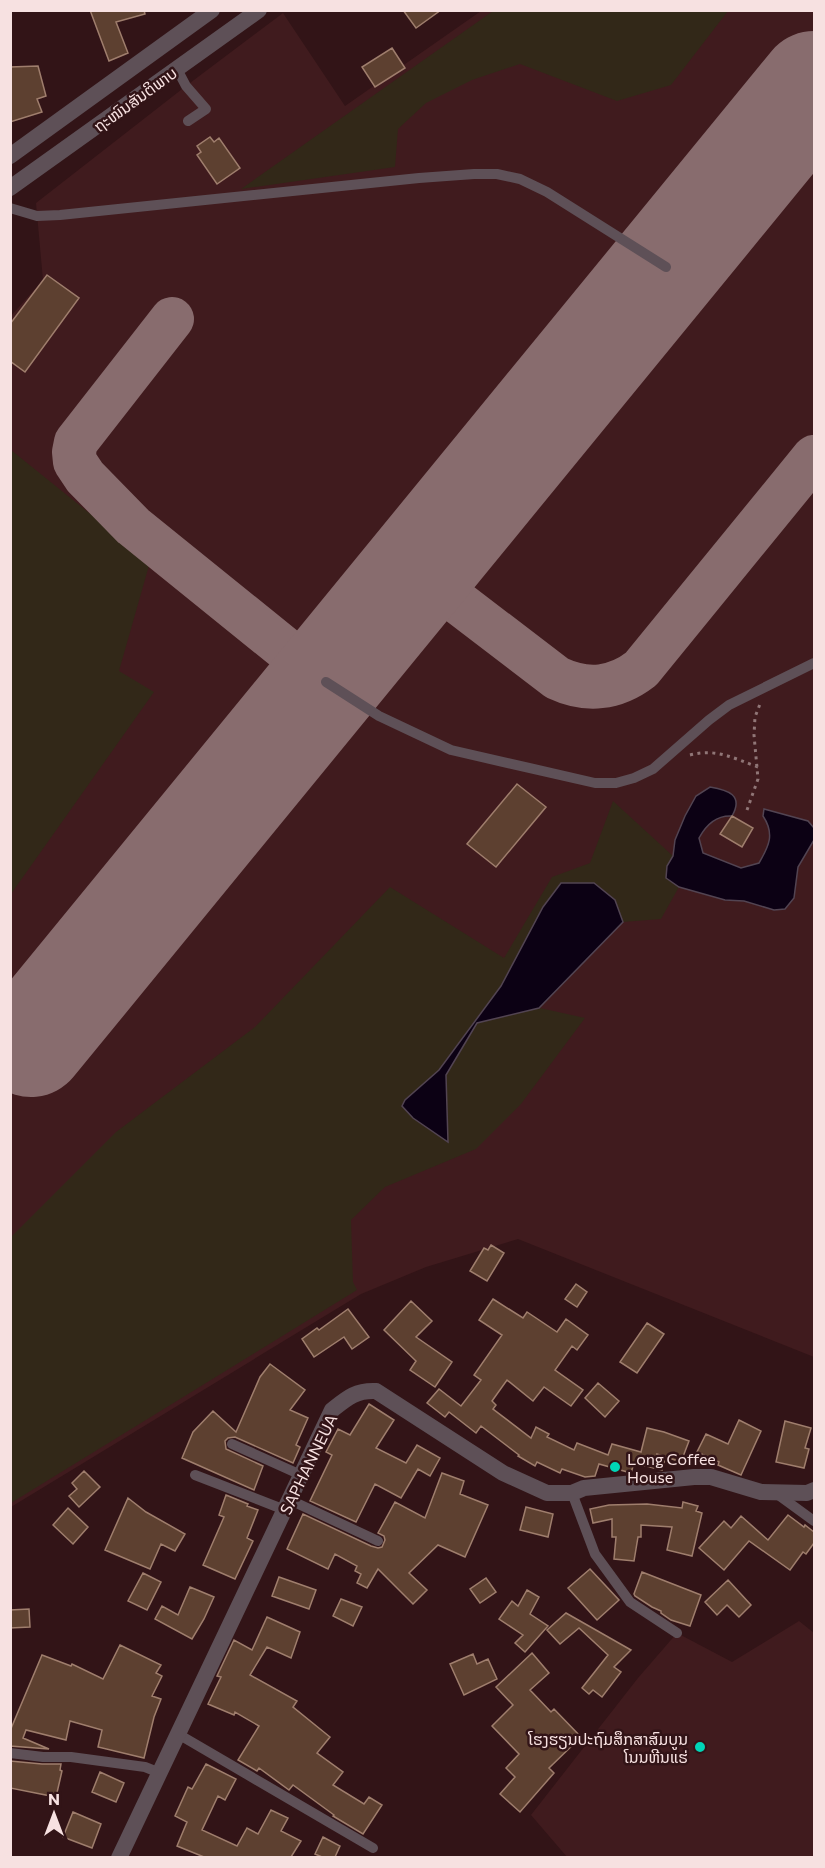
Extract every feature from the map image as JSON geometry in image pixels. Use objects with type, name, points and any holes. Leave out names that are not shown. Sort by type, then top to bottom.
[{"type":"street","name":"ຖະໜົນສັນຕິພາບ","points":[[10,156],[212,10]]},
{"type":"street","name":"ຖະໜົນສັນຕິພາບ","points":[[10,188],[259,10]]},
{"type":"street","name":"SAPHANNEUA","points":[[119,1857],[332,1410],[349,1397],[363,1390],[376,1391],[503,1473],[547,1493],[572,1493],[584,1488],[694,1477],[711,1477],[761,1492],[807,1493],[814,1490]]},
{"type":"lane","points":[[177,69],[186,86],[206,109],[188,121]]},
{"type":"lane","points":[[10,208],[38,216],[60,215],[408,179],[497,174],[520,179],[547,192],[666,267]]},
{"type":"lane","points":[[326,682],[379,716],[451,750],[595,783],[616,783],[653,769],[729,705],[814,663]]},
{"type":"lane","points":[[232,1444],[301,1475]]},
{"type":"lane","points":[[195,1475],[287,1505],[378,1541]]},
{"type":"lane","points":[[572,1493],[595,1554],[630,1602],[678,1633]]},
{"type":"lane","points":[[777,1493],[814,1521]]},
{"type":"lane","points":[[178,1734],[373,1848]]},
{"type":"lane","points":[[10,1753],[43,1757],[71,1757],[145,1767],[160,1773]]},
{"type":"path","points":[[747,810],[758,779],[754,735],[755,717],[762,701]]},
{"type":"path","points":[[689,755],[716,752],[758,767]]},
{"type":"shaded area","points":[[481,11],[814,11],[814,1357],[518,1239],[426,1267],[361,1294],[11,1507],[10,317],[43,280],[36,203],[283,13],[345,106]]},
{"type":"shaded area","points":[[493,11],[728,11],[671,85],[617,101],[520,64],[472,80],[426,103],[398,129],[395,167],[241,189]]},
{"type":"shaded area","points":[[11,450],[150,562],[119,671],[154,692],[11,894]]},
{"type":"shaded area","points":[[710,787],[728,792],[735,798],[736,803],[732,816],[716,819],[702,833],[699,838],[703,853],[741,868],[759,863],[766,851],[770,834],[763,816],[764,809],[808,821],[814,828],[814,840],[798,867],[794,898],[785,909],[774,910],[744,901],[725,900],[679,887],[666,878],[667,866],[673,856],[675,840],[685,816],[696,796]]},
{"type":"shaded area","points":[[613,801],[673,856],[667,866],[666,878],[679,887],[661,919],[623,922],[540,1008],[585,1018],[521,1104],[476,1149],[385,1187],[351,1220],[353,1282],[357,1290],[11,1503],[11,1237],[116,1132],[255,1027],[390,887],[504,958],[552,877],[590,863]]},
{"type":"shaded area","points":[[561,883],[594,883],[615,900],[623,922],[539,1008],[477,1023],[446,1075],[448,1142],[413,1118],[402,1106],[405,1100],[439,1070],[501,986],[543,907]]},
{"type":"shaded area","name":"ໂຮງຮຽນປະຖົມສຶກສາສົມບູນ ໂນນຫີນແຮ່","points":[[799,1621],[814,1633],[814,1857],[567,1857],[531,1815],[638,1678],[677,1633],[732,1662]]},
{"type":"building","points":[[90,10],[144,10],[145,14],[116,22],[128,53],[109,61]]},
{"type":"building","points":[[403,10],[441,10],[416,28]]},
{"type":"building","points":[[392,48],[405,68],[375,87],[362,67]]},
{"type":"building","points":[[38,66],[46,96],[37,99],[42,112],[10,122],[10,67]]},
{"type":"building","points":[[210,137],[214,142],[219,138],[240,168],[217,184],[197,155],[201,152],[197,146]]},
{"type":"building","points":[[47,275],[79,298],[25,372],[10,361],[10,324]]},
{"type":"building","points":[[517,784],[546,807],[496,867],[467,844]]},
{"type":"building","points":[[732,816],[753,828],[742,847],[720,834]]},
{"type":"building","points":[[491,1245],[504,1253],[487,1281],[470,1271],[484,1248],[488,1250]]},
{"type":"building","points":[[576,1284],[587,1292],[577,1307],[565,1299]]},
{"type":"building","points":[[493,1299],[523,1318],[527,1312],[557,1332],[566,1319],[588,1335],[577,1350],[572,1346],[555,1370],[583,1390],[571,1406],[544,1387],[533,1401],[507,1380],[492,1401],[496,1405],[493,1409],[531,1438],[536,1427],[549,1434],[547,1437],[574,1450],[577,1443],[608,1455],[612,1444],[641,1452],[647,1428],[664,1432],[689,1441],[681,1462],[657,1454],[657,1457],[665,1459],[662,1470],[634,1463],[631,1473],[599,1464],[595,1476],[585,1477],[562,1469],[560,1473],[537,1462],[535,1466],[518,1456],[481,1426],[476,1433],[449,1412],[445,1417],[427,1403],[439,1389],[461,1406],[481,1380],[474,1375],[502,1335],[479,1320]]},
{"type":"building","points":[[411,1301],[432,1321],[416,1337],[452,1362],[435,1387],[410,1370],[416,1361],[384,1330]]},
{"type":"building","points":[[348,1309],[369,1337],[352,1349],[344,1337],[314,1357],[302,1339]]},
{"type":"building","points":[[647,1323],[664,1334],[637,1373],[620,1362]]},
{"type":"building","points":[[270,1364],[305,1390],[290,1410],[308,1418],[296,1445],[300,1447],[293,1463],[235,1437],[228,1438],[225,1441],[226,1449],[263,1466],[254,1490],[182,1458],[193,1432],[213,1411],[236,1432],[260,1377]]},
{"type":"building","points":[[598,1383],[619,1401],[605,1417],[585,1398]]},
{"type":"building","points":[[369,1404],[394,1420],[376,1448],[406,1463],[417,1445],[440,1458],[430,1476],[418,1469],[401,1498],[375,1484],[356,1522],[310,1501],[332,1455],[326,1452],[338,1429],[350,1435]]},
{"type":"building","points":[[739,1420],[761,1431],[741,1475],[697,1452],[706,1434],[728,1444]]},
{"type":"building","points":[[785,1421],[811,1428],[805,1448],[809,1449],[804,1468],[776,1462]]},
{"type":"building","points":[[84,1471],[100,1487],[79,1507],[69,1496],[77,1489],[72,1483]]},
{"type":"building","points":[[442,1473],[464,1481],[460,1494],[488,1505],[465,1557],[438,1545],[409,1573],[427,1590],[413,1604],[378,1569],[367,1588],[357,1583],[361,1574],[355,1571],[357,1566],[335,1554],[328,1569],[287,1549],[303,1514],[371,1546],[382,1547],[384,1536],[378,1533],[395,1502],[425,1518]]},
{"type":"building","points":[[226,1495],[258,1510],[247,1538],[253,1541],[235,1579],[203,1565],[224,1517],[219,1515]]},
{"type":"building","points":[[128,1498],[146,1512],[185,1534],[175,1551],[161,1544],[150,1569],[105,1550]]},
{"type":"building","points":[[683,1502],[698,1506],[696,1511],[702,1513],[692,1556],[667,1550],[672,1527],[641,1525],[641,1537],[638,1537],[634,1561],[614,1559],[616,1537],[612,1537],[612,1519],[593,1523],[590,1509],[609,1505],[647,1504],[682,1508]]},
{"type":"building","points":[[526,1507],[553,1514],[548,1537],[520,1530]]},
{"type":"building","points":[[68,1508],[88,1527],[73,1544],[53,1525]]},
{"type":"building","points":[[788,1515],[814,1532],[814,1543],[806,1554],[803,1552],[790,1570],[749,1541],[724,1570],[699,1548],[724,1521],[731,1528],[741,1516],[768,1540]]},
{"type":"building","points":[[590,1569],[619,1600],[597,1620],[568,1588]]},
{"type":"building","points":[[642,1572],[701,1595],[690,1626],[671,1620],[661,1611],[635,1596]]},
{"type":"building","points":[[143,1573],[161,1582],[147,1610],[128,1601]]},
{"type":"building","points":[[279,1577],[316,1590],[309,1609],[272,1596]]},
{"type":"building","points":[[486,1578],[496,1592],[480,1603],[470,1589]]},
{"type":"building","points":[[728,1580],[751,1605],[739,1617],[727,1605],[717,1615],[705,1602]]},
{"type":"building","points":[[190,1587],[214,1597],[192,1639],[155,1619],[162,1606],[178,1615]]},
{"type":"building","points":[[527,1590],[539,1597],[530,1614],[548,1626],[525,1652],[515,1643],[523,1635],[499,1619],[512,1601],[518,1606]]},
{"type":"building","points":[[341,1599],[362,1607],[353,1626],[333,1616]]},
{"type":"building","points":[[29,1609],[30,1627],[10,1628],[10,1610]]},
{"type":"building","points":[[566,1613],[631,1650],[614,1667],[621,1672],[602,1697],[593,1690],[589,1694],[582,1688],[608,1655],[579,1628],[560,1644],[547,1630]]},
{"type":"building","points":[[267,1617],[300,1632],[291,1658],[267,1647],[250,1675],[297,1701],[293,1707],[330,1737],[317,1753],[343,1772],[333,1785],[364,1804],[369,1797],[382,1805],[363,1834],[333,1816],[293,1785],[289,1790],[259,1768],[257,1771],[238,1760],[259,1726],[235,1712],[234,1715],[208,1704],[221,1677],[217,1676],[234,1640],[252,1650]]},
{"type":"building","points":[[120,1645],[161,1665],[156,1673],[162,1676],[152,1696],[161,1699],[144,1758],[98,1747],[102,1730],[70,1721],[66,1740],[26,1730],[23,1738],[49,1749],[10,1746],[10,1731],[42,1655],[71,1666],[72,1664],[103,1679]]},
{"type":"building","points":[[532,1653],[549,1673],[530,1690],[551,1712],[554,1709],[581,1737],[549,1768],[554,1773],[520,1812],[500,1794],[515,1777],[506,1768],[519,1754],[492,1726],[513,1705],[496,1687]]},
{"type":"building","points":[[473,1654],[477,1664],[488,1659],[497,1679],[464,1695],[450,1664]]},
{"type":"building","points":[[10,1761],[61,1764],[60,1770],[62,1771],[56,1797],[10,1788]]},
{"type":"building","points":[[206,1764],[236,1779],[225,1800],[218,1796],[202,1830],[237,1846],[247,1828],[258,1834],[271,1810],[288,1818],[281,1831],[301,1841],[291,1857],[204,1857],[177,1846],[187,1822],[175,1816],[188,1787],[192,1789]]},
{"type":"building","points":[[100,1772],[124,1783],[116,1802],[92,1792]]},
{"type":"building","points":[[73,1812],[101,1824],[92,1848],[63,1837]]},
{"type":"building","points":[[323,1837],[340,1846],[335,1857],[322,1857],[315,1854]]},
{"type":"taxiway","points":[[172,319],[76,442],[75,462],[85,477],[133,526],[326,682]]},
{"type":"taxiway","points":[[417,571],[557,678],[590,687],[611,684],[641,669],[814,457]]},
{"type":"runway","points":[[31,1042],[814,86]]},
{"type":"place","name":"Long Coffee House","points":[[615,1467]]},
{"type":"place","name":"ໂຮງຮຽນປະຖົມສຶກສາສົມບູນ ໂນນຫີນແຮ່","points":[[700,1747]]}]
